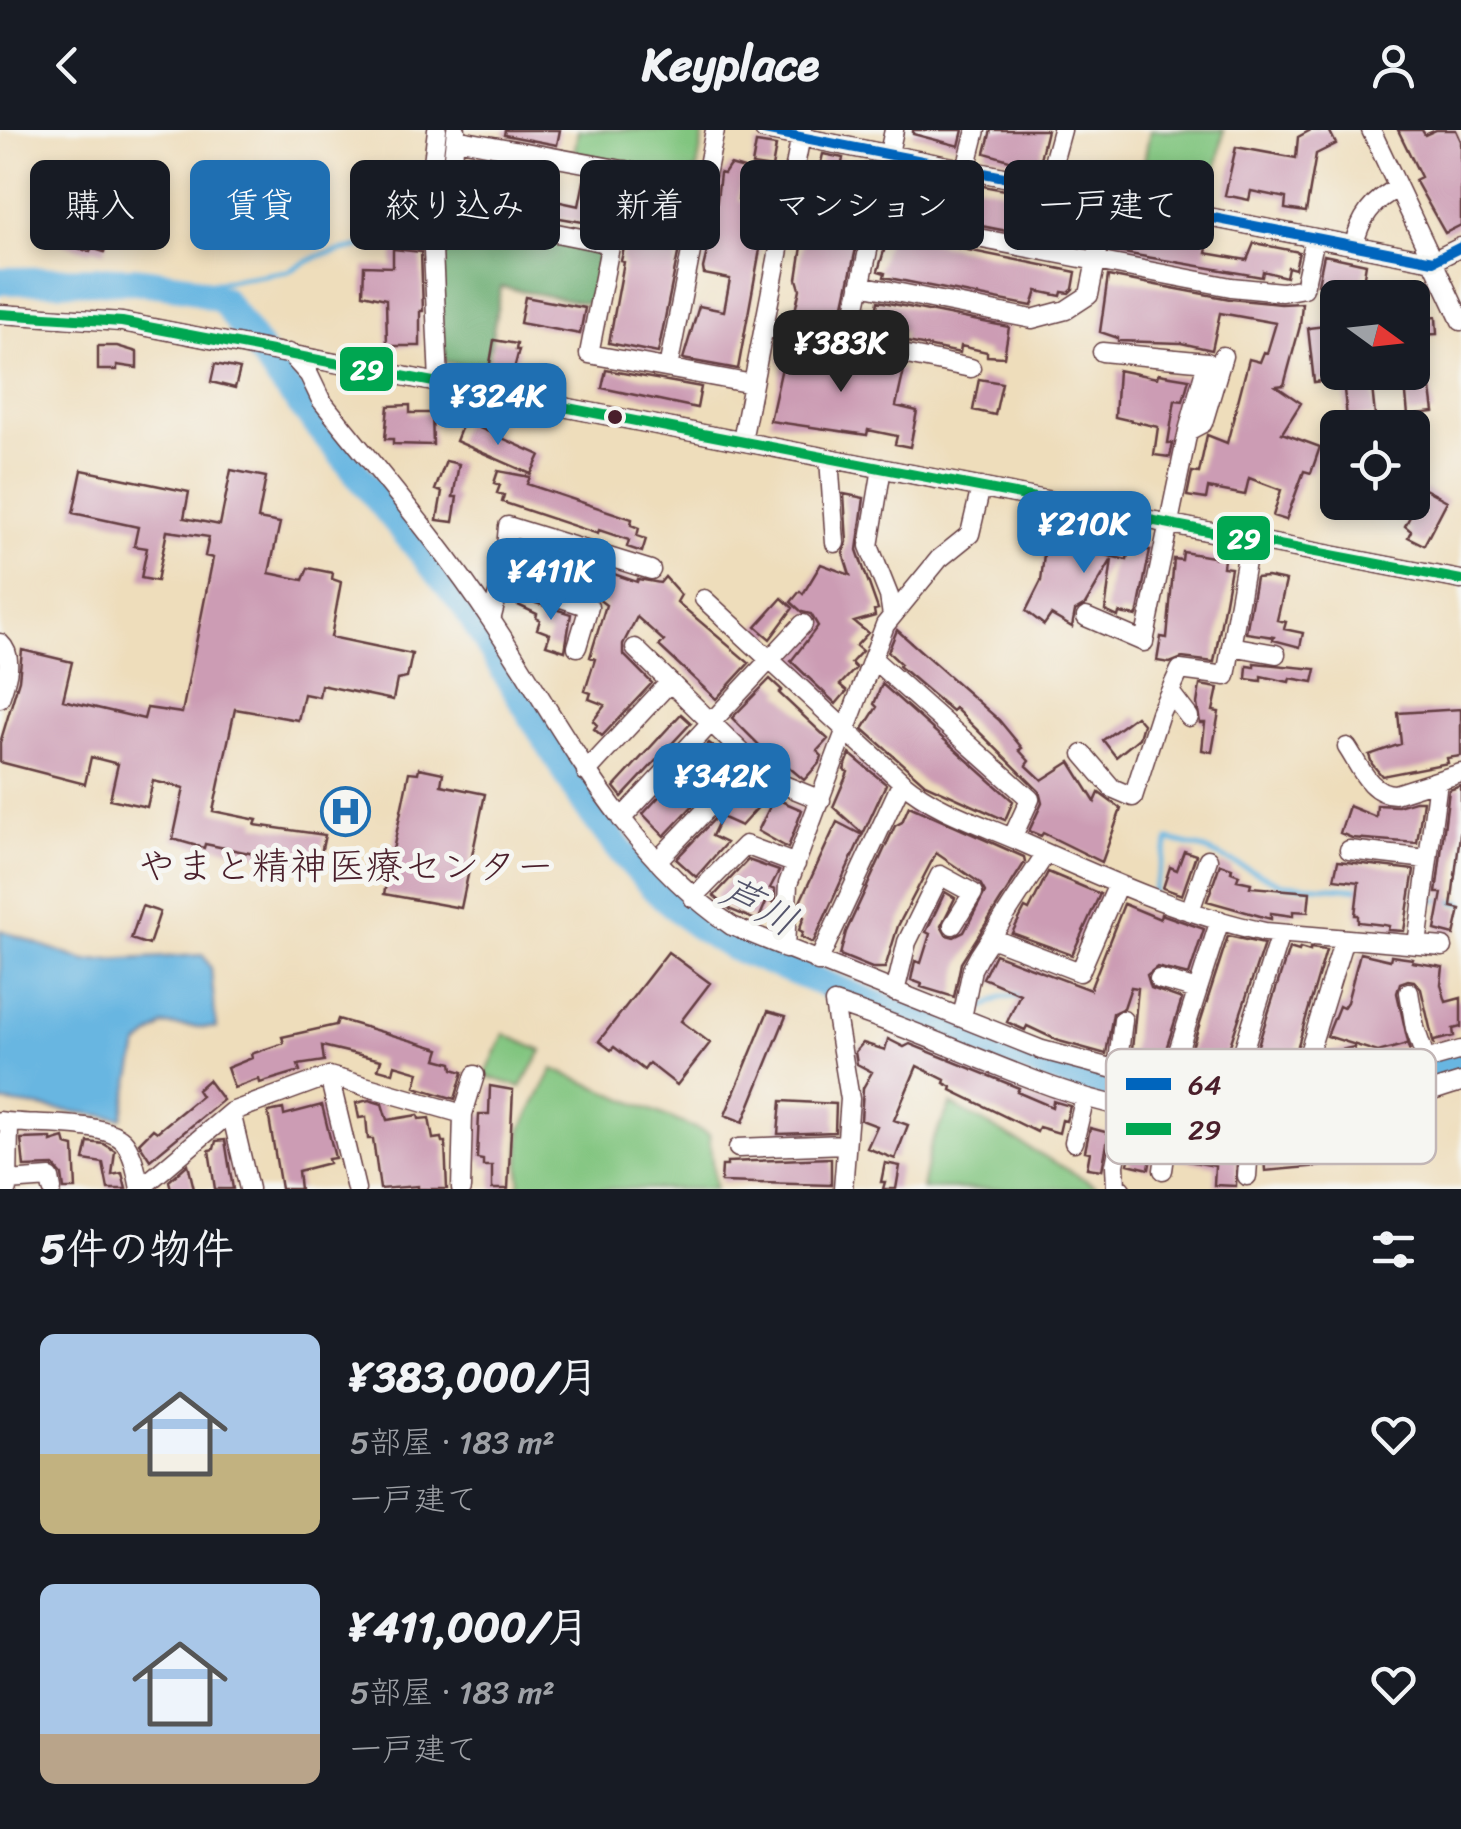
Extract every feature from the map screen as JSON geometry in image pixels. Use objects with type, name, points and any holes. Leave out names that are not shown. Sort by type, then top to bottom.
[{"type":"street","points":[[437,130],[425,226],[433,250],[438,382]]},
{"type":"street","points":[[709,160],[715,130]]},
{"type":"street","points":[[764,130],[801,134],[917,160]]},
{"type":"street","points":[[887,160],[894,130]]},
{"type":"street","points":[[968,160],[976,130]]},
{"type":"street","points":[[1053,160],[1062,130]]},
{"type":"street","points":[[1372,130],[1461,322]]},
{"type":"street","points":[[580,160],[456,134],[447,211],[580,238]]},
{"type":"street","points":[[742,441],[801,134]]},
{"type":"street","points":[[1354,245],[1361,223],[1374,203],[1398,188]]},
{"type":"street","points":[[1214,218],[1432,260],[1461,246]]},
{"type":"street","points":[[984,240],[1231,287],[1282,292],[1304,288],[1315,238]]},
{"type":"street","points":[[610,250],[589,354],[754,384]]},
{"type":"street","points":[[668,368],[691,250]]},
{"type":"street","points":[[848,343],[867,250]]},
{"type":"street","points":[[860,285],[1032,319],[1066,310],[1089,295],[1098,250]]},
{"type":"street","points":[[0,314],[104,320],[224,341],[1461,580]]},
{"type":"street","points":[[764,327],[971,368]]},
{"type":"street","points":[[282,352],[309,374],[321,400],[462,578],[586,772],[657,862],[693,898],[732,926],[785,949],[1042,1050],[1106,1067]]},
{"type":"street","points":[[1086,617],[1144,642],[1188,431],[1207,362],[1102,352]]},
{"type":"street","points":[[1188,431],[1204,422],[1223,356]]},
{"type":"street","points":[[830,458],[835,543]]},
{"type":"street","points":[[882,468],[868,546],[889,596],[892,616]]},
{"type":"street","points":[[785,949],[788,884],[885,625],[939,560],[970,534],[982,488]]},
{"type":"street","points":[[491,620],[502,580],[508,526],[651,570]]},
{"type":"street","points":[[1083,754],[1112,788],[1133,796],[1180,670],[1226,676],[1250,539]]},
{"type":"street","points":[[502,580],[588,608],[577,647]]},
{"type":"street","points":[[704,599],[902,782],[937,805],[1151,898],[1220,920],[1280,934],[1443,947]]},
{"type":"street","points":[[621,818],[803,624]]},
{"type":"street","points":[[0,643],[9,660],[0,698]]},
{"type":"street","points":[[1231,646],[1276,654]]},
{"type":"street","points":[[635,648],[770,780],[821,800]]},
{"type":"street","points":[[873,659],[1030,798],[1012,838]]},
{"type":"street","points":[[586,772],[670,682]]},
{"type":"street","points":[[1170,692],[1188,717]]},
{"type":"street","points":[[1346,748],[1371,785],[1384,794],[1461,773]]},
{"type":"street","points":[[657,862],[752,762]]},
{"type":"street","points":[[1416,945],[1438,780]]},
{"type":"street","points":[[818,962],[902,782]]},
{"type":"street","points":[[693,898],[745,845],[796,864]]},
{"type":"street","points":[[1349,850],[1428,859]]},
{"type":"street","points":[[962,1018],[972,969],[1046,853]]},
{"type":"street","points":[[1190,911],[1208,859]]},
{"type":"street","points":[[894,992],[907,942],[940,874],[973,894],[953,924]]},
{"type":"street","points":[[991,938],[1080,972],[1118,884]]},
{"type":"street","points":[[1179,1049],[1220,920]]},
{"type":"street","points":[[1244,1049],[1280,934]]},
{"type":"street","points":[[1310,1049],[1344,939]]},
{"type":"street","points":[[843,1189],[850,1099],[834,1003],[845,972]]},
{"type":"street","points":[[1159,979],[1198,990]]},
{"type":"street","points":[[1409,992],[1422,1049]]},
{"type":"street","points":[[834,1003],[902,1026],[1035,1081],[1106,1102]]},
{"type":"street","points":[[1123,1020],[1124,1049]]},
{"type":"street","points":[[1436,1057],[1461,1050]]},
{"type":"street","points":[[460,1189],[463,1114],[475,1075]]},
{"type":"street","points":[[52,1189],[50,1178],[8,1185],[4,1122],[99,1128],[117,1134],[126,1145],[140,1189],[231,1112],[329,1076],[463,1114]]},
{"type":"street","points":[[329,1076],[356,1189]]},
{"type":"street","points":[[1436,1089],[1461,1082]]},
{"type":"street","points":[[1074,1142],[1086,1097]]},
{"type":"street","points":[[231,1112],[249,1189]]},
{"type":"street","points":[[738,1148],[846,1144]]},
{"type":"street","points":[[1115,1164],[1116,1186],[1120,1189]]},
{"type":"street","points":[[1163,1170],[1164,1164]]},
{"type":"street","points":[[1247,1176],[1248,1164]]},
{"type":"green space","points":[[578,130],[700,130],[703,136],[699,160],[607,160],[574,154]]},
{"type":"green space","points":[[1150,130],[1224,130],[1214,181],[1214,160],[1144,160]]},
{"type":"green space","points":[[560,242],[580,246],[580,250],[594,250],[599,258],[590,304],[501,287],[486,370],[445,362],[436,250],[560,250]]},
{"type":"green space","points":[[504,1034],[542,1051],[521,1087],[485,1076]]},
{"type":"green space","points":[[553,1069],[709,1134],[715,1189],[519,1189],[521,1130]]},
{"type":"green space","points":[[951,1104],[1102,1189],[922,1189],[931,1144]]},
{"type":"water","points":[[0,930],[85,961],[203,955],[211,968],[216,1028],[163,1025],[138,1046],[122,1118],[0,1102]]},
{"type":"building","points":[[505,130],[560,130],[557,145],[504,135]]},
{"type":"building","points":[[913,130],[963,130],[959,146],[913,134]]},
{"type":"building","points":[[991,130],[1047,130],[1040,160],[1009,160],[985,153]]},
{"type":"building","points":[[1311,130],[1329,130],[1336,144],[1316,154],[1306,212],[1285,209],[1286,198],[1251,191],[1249,200],[1225,195],[1236,147],[1296,158],[1298,137]]},
{"type":"building","points":[[1398,130],[1422,130],[1425,135],[1436,130],[1456,130],[1461,141],[1461,225],[1445,233],[1415,180],[1421,177]]},
{"type":"building","points":[[756,143],[776,146],[773,160],[753,160]]},
{"type":"building","points":[[823,154],[843,158],[843,160],[822,160]]},
{"type":"building","points":[[730,165],[740,168],[740,250],[760,250],[738,369],[683,359],[699,306],[724,311],[730,279],[704,274],[703,268],[707,250],[720,250],[720,173],[724,174]]},
{"type":"building","points":[[984,186],[1004,190],[1004,230],[984,227]]},
{"type":"building","points":[[580,201],[580,222],[560,218],[560,202],[579,206]]},
{"type":"building","points":[[1254,243],[1299,252],[1295,269],[1288,267],[1286,277],[1263,271],[1262,277],[1112,251],[1207,250],[1206,253],[1247,260]]},
{"type":"building","points":[[393,250],[421,252],[420,346],[387,346],[386,299],[363,294],[364,266],[393,267]]},
{"type":"building","points":[[623,250],[679,250],[658,353],[609,343],[624,262]]},
{"type":"building","points":[[801,250],[856,250],[839,328],[793,320],[800,289],[797,279]]},
{"type":"building","points":[[884,250],[968,250],[1076,272],[1069,293],[1062,292],[1061,296],[1037,291],[1032,306],[884,277],[885,273],[878,271]]},
{"type":"building","points":[[1324,255],[1366,264],[1363,280],[1320,280],[1318,284]]},
{"type":"building","points":[[1108,276],[1230,299],[1302,303],[1284,385],[1276,386],[1301,403],[1282,433],[1320,447],[1311,473],[1304,471],[1286,520],[1273,516],[1281,490],[1249,478],[1245,495],[1208,488],[1206,499],[1187,496],[1192,472],[1199,473],[1207,435],[1227,443],[1249,359],[1260,362],[1267,353],[1276,323],[1220,313],[1212,350],[1181,343],[1118,341],[1100,332]]},
{"type":"building","points":[[525,297],[585,308],[580,334],[520,323]]},
{"type":"building","points":[[878,301],[1009,327],[1004,357],[987,356],[987,352],[961,346],[960,353],[903,341],[905,332],[879,327],[882,314],[876,313]]},
{"type":"building","points":[[1436,317],[1437,334],[1430,334],[1430,318]]},
{"type":"building","points":[[1320,327],[1320,381],[1314,382],[1308,328]]},
{"type":"building","points":[[494,340],[517,344],[513,373],[489,369]]},
{"type":"building","points":[[782,343],[904,370],[896,406],[917,411],[910,447],[895,444],[897,436],[868,430],[867,435],[770,421],[783,363],[778,362]]},
{"type":"building","points":[[98,346],[137,352],[137,368],[117,365],[117,370],[98,370]]},
{"type":"building","points":[[215,364],[240,369],[235,388],[211,382]]},
{"type":"building","points":[[606,370],[701,387],[697,408],[602,388]]},
{"type":"building","points":[[1118,370],[1157,378],[1158,374],[1189,379],[1183,401],[1175,400],[1168,443],[1173,443],[1170,457],[1154,455],[1158,427],[1115,417]]},
{"type":"building","points":[[979,379],[1002,383],[995,415],[973,410]]},
{"type":"building","points":[[1430,381],[1434,412],[1408,410],[1406,390],[1430,390]]},
{"type":"building","points":[[1344,390],[1372,390],[1374,410],[1346,410]]},
{"type":"building","points":[[410,405],[410,413],[432,413],[433,445],[393,444],[393,439],[385,439],[388,406]]},
{"type":"building","points":[[464,421],[540,455],[531,474],[456,441]]},
{"type":"building","points":[[446,461],[459,464],[453,522],[437,520],[442,492],[435,490]]},
{"type":"building","points":[[82,470],[189,492],[184,518],[220,525],[231,470],[266,477],[258,519],[280,523],[269,573],[303,580],[308,568],[333,573],[332,579],[341,582],[331,637],[412,654],[407,678],[397,680],[393,700],[321,685],[319,697],[304,694],[298,720],[235,709],[213,811],[257,820],[255,825],[325,835],[318,867],[173,839],[184,788],[153,781],[147,807],[110,799],[118,764],[91,757],[85,784],[0,762],[0,743],[19,680],[22,650],[72,662],[63,700],[144,719],[147,708],[182,713],[213,558],[205,556],[209,537],[167,531],[157,581],[141,578],[147,548],[134,546],[138,527],[73,513]]},
{"type":"building","points":[[498,471],[530,477],[527,484],[632,519],[631,525],[639,528],[637,536],[646,539],[642,552],[627,547],[629,540],[599,530],[598,534],[502,502],[504,495],[497,493],[500,485],[494,483]]},
{"type":"building","points":[[1430,492],[1447,501],[1424,545],[1408,537],[1411,531],[1405,526],[1408,520],[1430,520]]},
{"type":"building","points":[[844,494],[864,498],[857,550],[878,609],[874,610],[875,616],[854,622],[868,633],[856,646],[862,651],[851,663],[856,668],[840,685],[847,691],[836,704],[791,661],[818,626],[811,614],[791,602],[800,591],[803,594],[821,564],[850,575],[843,553],[847,542]]},
{"type":"building","points":[[1035,524],[1078,530],[1077,542],[1097,546],[1096,553],[1127,560],[1130,541],[1148,544],[1137,616],[1119,613],[1118,617],[1105,611],[1112,559],[1085,605],[1075,611],[1072,627],[1051,615],[1044,625],[1026,611],[1041,581],[1045,545],[1032,543]]},
{"type":"building","points":[[526,544],[637,582],[638,579],[660,583],[665,577],[681,595],[677,602],[749,663],[716,699],[659,646],[664,641],[637,617],[623,644],[623,654],[652,683],[602,736],[594,729],[597,725],[593,721],[605,705],[589,699],[591,693],[585,691],[595,659],[590,657],[606,605],[593,595],[518,570]]},
{"type":"building","points":[[1183,552],[1224,559],[1223,567],[1231,568],[1214,662],[1182,658],[1170,663],[1157,661],[1161,637],[1167,638],[1174,559],[1182,560]]},
{"type":"building","points":[[1256,578],[1286,581],[1277,620],[1286,622],[1284,629],[1303,633],[1300,647],[1273,640],[1274,637],[1246,633]]},
{"type":"building","points":[[520,598],[571,614],[565,651],[546,645],[550,634],[537,629],[537,614],[518,605]]},
{"type":"building","points":[[782,598],[793,608],[770,639],[756,627]]},
{"type":"building","points":[[897,630],[999,720],[1022,748],[1019,750],[1029,761],[1026,765],[1042,780],[1070,762],[1095,802],[1099,793],[1121,809],[1102,862],[1043,833],[1041,836],[1029,831],[1042,803],[1039,791],[955,708],[952,711],[899,666],[888,652]]},
{"type":"building","points":[[1254,663],[1316,669],[1313,682],[1261,676],[1261,681],[1246,679],[1247,666],[1254,667]]},
{"type":"building","points":[[770,679],[782,690],[779,693],[828,739],[817,751],[822,756],[820,762],[804,780],[771,752],[769,755],[732,718]]},
{"type":"building","points":[[882,684],[1013,801],[1005,820],[925,784],[863,729],[877,707],[874,704]]},
{"type":"building","points":[[1200,685],[1218,688],[1213,711],[1219,712],[1212,752],[1202,750],[1205,723],[1200,723],[1197,704]]},
{"type":"building","points":[[1461,709],[1461,756],[1447,758],[1448,763],[1382,776],[1372,764],[1369,755],[1401,744],[1398,713]]},
{"type":"building","points":[[681,714],[691,723],[622,797],[614,787]]},
{"type":"building","points":[[1136,716],[1143,724],[1139,738],[1116,757],[1103,740]]},
{"type":"building","points":[[709,743],[734,762],[664,836],[643,814]]},
{"type":"building","points":[[850,754],[886,784],[863,834],[833,807],[848,772],[844,770]]},
{"type":"building","points":[[419,768],[443,773],[441,785],[485,794],[461,908],[384,894],[409,772],[418,773]]},
{"type":"building","points":[[752,780],[771,793],[741,826],[721,817],[712,836],[726,843],[696,877],[676,859]]},
{"type":"building","points":[[1461,786],[1461,827],[1451,907],[1460,909],[1454,935],[1435,930],[1442,893],[1436,893],[1449,790]]},
{"type":"building","points":[[774,798],[802,810],[788,848],[758,831]]},
{"type":"building","points":[[1423,801],[1417,843],[1352,838],[1340,833],[1349,806],[1376,817],[1377,805],[1398,806]]},
{"type":"building","points":[[909,806],[1024,857],[1025,862],[961,963],[954,997],[911,980],[915,961],[921,963],[930,934],[926,932],[945,892],[955,898],[941,926],[946,935],[954,937],[964,932],[985,892],[980,883],[936,853],[898,926],[885,968],[872,968],[840,955],[846,932],[895,826],[902,822]]},
{"type":"building","points":[[837,822],[862,835],[813,943],[801,937],[803,932],[799,930],[804,917],[799,914],[800,902]]},
{"type":"building","points":[[1184,851],[1196,855],[1182,895],[1163,888],[1170,867],[1177,870]]},
{"type":"building","points":[[748,860],[779,871],[770,888],[775,890],[775,899],[773,903],[767,900],[758,921],[731,910],[714,896]]},
{"type":"building","points":[[1338,861],[1414,870],[1404,931],[1358,922],[1355,915],[1359,882],[1334,879]]},
{"type":"building","points":[[1220,864],[1232,868],[1231,872],[1239,875],[1237,880],[1251,883],[1250,887],[1310,892],[1308,912],[1293,911],[1293,916],[1271,913],[1271,919],[1207,901]]},
{"type":"building","points":[[1048,872],[1100,894],[1072,955],[1012,933]]},
{"type":"building","points":[[1124,904],[1160,919],[1161,914],[1204,929],[1189,975],[1157,967],[1147,975],[1151,988],[1182,999],[1166,1049],[1132,1049],[1138,988],[1131,987],[1124,1008],[1113,1013],[1106,1054],[1007,1022],[1020,994],[983,978],[995,954],[1090,990]]},
{"type":"building","points":[[142,906],[160,912],[149,945],[131,939]]},
{"type":"building","points":[[1228,936],[1264,944],[1229,1049],[1192,1049]]},
{"type":"building","points":[[1289,948],[1326,950],[1297,1049],[1257,1049]]},
{"type":"building","points":[[668,952],[710,983],[681,1021],[710,1043],[677,1085],[649,1063],[644,1070],[614,1047],[611,1050],[599,1041]]},
{"type":"building","points":[[1360,953],[1390,960],[1391,956],[1413,959],[1412,962],[1443,967],[1441,985],[1446,1002],[1461,998],[1461,1027],[1453,1029],[1454,1036],[1434,1041],[1434,1045],[1421,989],[1408,980],[1400,983],[1397,993],[1410,1049],[1407,1044],[1368,1049],[1327,1036],[1339,1006],[1343,1008]]},
{"type":"building","points":[[768,1011],[786,1016],[743,1122],[725,1115]]},
{"type":"building","points":[[338,1019],[440,1049],[437,1059],[452,1063],[453,1069],[463,1072],[455,1099],[415,1087],[419,1072],[395,1065],[393,1073],[378,1069],[381,1060],[322,1046],[324,1061],[298,1065],[300,1071],[234,1088],[227,1068],[252,1058],[251,1054],[284,1043],[282,1037],[336,1025]]},
{"type":"building","points":[[888,1039],[904,1047],[910,1044],[1019,1088],[1017,1092],[1052,1107],[1053,1101],[1070,1106],[1066,1121],[1062,1120],[1059,1133],[1039,1127],[1037,1132],[951,1090],[945,1080],[917,1066],[894,1120],[908,1125],[895,1159],[867,1148],[877,1126],[861,1120],[863,1088],[872,1072],[857,1064],[855,1052],[863,1043],[885,1050]]},
{"type":"building","points":[[208,1080],[223,1100],[150,1160],[139,1143],[201,1096],[197,1090]]},
{"type":"building","points":[[490,1086],[513,1090],[508,1189],[492,1189],[492,1166],[483,1166],[483,1160],[477,1159],[479,1114],[489,1114]]},
{"type":"building","points":[[369,1100],[382,1104],[387,1120],[418,1115],[419,1119],[429,1118],[433,1139],[445,1142],[447,1189],[380,1189],[373,1139],[368,1139],[366,1117],[359,1118],[356,1103]]},
{"type":"building","points":[[781,1101],[836,1104],[835,1132],[778,1134]]},
{"type":"building","points":[[322,1105],[335,1158],[298,1171],[300,1189],[281,1189],[268,1112],[283,1109],[284,1115]]},
{"type":"building","points":[[1090,1128],[1106,1132],[1102,1170],[1087,1168],[1090,1152],[1085,1151]]},
{"type":"building","points":[[51,1138],[51,1142],[64,1138],[66,1145],[74,1147],[76,1189],[64,1189],[62,1175],[54,1166],[24,1167],[21,1139]]},
{"type":"building","points":[[225,1140],[233,1189],[215,1189],[209,1150],[214,1149],[216,1141]]},
{"type":"building","points":[[88,1142],[104,1144],[115,1151],[112,1175],[122,1173],[126,1189],[108,1189],[103,1163],[84,1160]]},
{"type":"building","points":[[831,1158],[831,1185],[721,1182],[722,1166],[727,1166],[727,1162]]},
{"type":"building","points":[[885,1163],[900,1166],[896,1189],[883,1189]]},
{"type":"building","points":[[188,1164],[194,1189],[171,1189],[169,1181]]},
{"type":"building","points":[[1204,1164],[1237,1164],[1236,1186],[1214,1185],[1215,1166]]},
{"type":"building","points":[[1265,1164],[1341,1164],[1265,1171]]},
{"type":"waterway","points":[[187,287],[288,271],[321,255],[350,249]]},
{"type":"waterway","name":"芦川","points":[[0,281],[133,280],[187,287],[223,300],[280,379],[465,606],[586,805],[655,889],[695,924],[730,946],[928,1025],[1106,1086]]},
{"type":"waterway","points":[[1153,892],[1169,840],[1201,848],[1282,884],[1364,889]]},
{"type":"waterway","points":[[1429,899],[1461,903]]},
{"type":"waterway","points":[[979,1010],[1003,996],[1023,997]]},
{"type":"waterway","name":"芦川","points":[[1436,1072],[1461,1064]]},
{"type":"transit line","name":"64","points":[[764,130],[1433,261],[1461,247]]},
{"type":"transit line","name":"29","points":[[0,314],[122,322],[1461,580]]},
{"type":"place","name":"やまと精神医療センター","points":[[346,812]]}]
